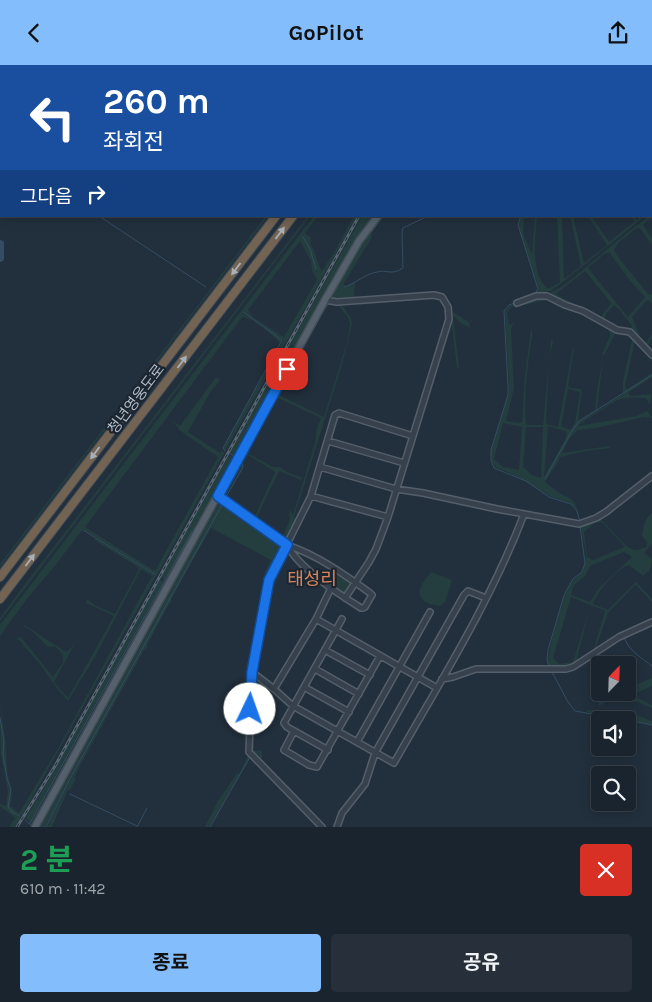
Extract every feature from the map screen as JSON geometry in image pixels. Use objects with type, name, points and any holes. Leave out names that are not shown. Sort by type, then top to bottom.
[{"type":"highway","name":"청년영웅도로","points":[[0,577],[275,217]]},
{"type":"highway","name":"청년영웅도로","points":[[0,599],[292,217]]},
{"type":"main road","points":[[35,827],[325,300],[359,241],[377,217]]},
{"type":"street","points":[[325,300],[337,302],[434,295],[445,300],[449,319],[388,517],[376,549],[345,598]]},
{"type":"street","points":[[517,303],[536,296],[547,296],[583,311],[617,330],[630,332],[652,355]]},
{"type":"street","points":[[322,827],[249,752],[252,672],[269,580],[311,496],[335,415],[339,413],[413,436]]},
{"type":"street","points":[[328,441],[404,463]]},
{"type":"street","points":[[320,467],[396,489],[580,523],[596,518],[606,512],[652,476]]},
{"type":"street","points":[[218,496],[287,545],[305,551],[372,595],[365,607],[361,607],[331,588],[293,555],[287,545]]},
{"type":"street","points":[[311,496],[388,517]]},
{"type":"street","points":[[252,672],[294,706],[394,763],[442,679],[508,556],[524,514]]},
{"type":"street","points":[[274,689],[316,619],[331,588]]},
{"type":"street","points":[[336,827],[342,813],[365,784],[375,753],[466,592],[472,592],[486,598]]},
{"type":"street","points":[[357,742],[430,612]]},
{"type":"street","points":[[316,619],[437,688]]},
{"type":"street","points":[[328,750],[294,731],[284,723],[342,619]]},
{"type":"street","points":[[442,679],[476,669],[551,670],[573,667],[619,637],[652,622]]},
{"type":"street","points":[[325,650],[370,675]]},
{"type":"street","points":[[294,731],[284,750],[309,765],[317,767],[380,656]]},
{"type":"street","points":[[315,669],[359,694]]},
{"type":"street","points":[[304,687],[349,712]]},
{"type":"green space","points":[[265,217],[267,217],[0,567],[0,564]]},
{"type":"green space","points":[[307,217],[309,217],[0,621],[0,618]]},
{"type":"green space","points":[[313,217],[317,217],[305,233],[311,238],[310,244],[322,271],[353,217],[356,217],[225,451],[223,448],[283,340],[243,312],[278,337],[281,340],[280,343],[262,327],[242,317],[85,527],[155,571],[218,457],[179,430],[171,420],[180,426],[216,377],[220,380],[211,391],[188,432],[220,453],[222,450],[224,453],[157,575],[83,529],[26,600],[0,636],[0,625]],"holes":[[[300,241],[311,261],[312,270],[317,280],[284,337],[253,317],[248,310]]]},
{"type":"green space","points":[[361,217],[374,217],[236,457],[229,453]]},
{"type":"green space","points":[[380,217],[383,217],[372,233],[371,239],[344,283],[345,287],[355,282],[354,299],[342,301],[333,299],[331,296],[364,240]]},
{"type":"green space","points":[[522,217],[524,217],[523,234],[532,254],[535,217],[537,217],[536,265],[542,283],[548,289],[560,282],[557,217],[562,217],[564,279],[581,266],[570,217],[573,217],[584,263],[607,245],[589,217],[592,217],[609,242],[634,222],[632,217],[637,220],[644,217],[559,285],[550,291],[534,295],[539,290],[519,225]]},
{"type":"green space","points":[[648,217],[652,217],[643,225],[652,239],[652,245],[640,228],[637,228],[618,243],[614,250],[649,295],[652,294],[652,304],[649,300],[646,301],[632,317],[639,334],[646,343],[652,334],[648,344],[652,354],[636,335],[619,330],[546,294],[570,281]],"holes":[[[609,252],[630,281],[645,297],[628,317],[588,268]],[[585,271],[611,303],[600,318],[556,294]],[[614,305],[632,326],[630,330],[615,327],[604,321],[606,314]]]},
{"type":"green space","points":[[545,297],[630,334],[637,342],[635,341],[626,389],[652,373],[652,377],[628,393],[630,396],[651,394],[651,403],[649,404],[646,398],[618,400],[578,426],[636,416],[647,411],[652,418],[644,417],[596,428],[578,430],[570,438],[562,453],[609,446],[610,448],[560,457],[545,482],[556,491],[571,499],[578,511],[572,504],[552,497],[516,476],[495,467],[491,460],[491,450],[509,386],[505,312],[509,306],[516,303],[517,305],[510,308],[507,314],[509,324],[511,325],[515,321],[511,329],[514,388],[506,421],[522,423],[525,375],[531,329],[525,414],[527,425],[543,425],[549,362],[546,424],[558,427],[573,347],[568,386],[582,389],[578,421],[595,411],[603,358],[597,409],[599,410],[623,394],[623,381],[632,340],[626,335],[615,334],[604,355],[602,354],[610,336],[609,330],[577,312],[563,309],[546,300],[520,306],[518,304]],"holes":[[[568,389],[580,392],[575,423],[570,430],[561,426]],[[503,423],[522,427],[519,470],[503,467],[494,459]],[[548,426],[567,432],[565,440],[544,477]],[[526,427],[543,427],[541,478],[532,475],[523,467]]]},
{"type":"green space","points":[[327,303],[341,304],[351,318],[352,324],[341,368],[294,517],[298,519],[285,541],[223,498],[222,493],[240,461],[241,468],[225,497],[255,516],[275,472],[248,455],[243,462],[241,459],[277,394],[324,417],[347,342],[350,324],[348,317],[338,305],[329,305],[320,315]],"holes":[[[278,398],[321,418],[293,515],[290,510],[290,519],[283,536],[257,517],[279,471],[301,480],[303,478],[280,467],[273,467],[247,453]]]},
{"type":"green space","points":[[450,310],[469,322],[470,328],[453,316],[459,367],[457,368]]},
{"type":"green space","points":[[551,339],[553,341],[549,358]]},
{"type":"green space","points":[[639,344],[652,357],[652,361]]},
{"type":"green space","points":[[229,455],[236,459],[33,826],[31,823],[193,531],[164,580],[160,577]]},
{"type":"green space","points":[[220,501],[282,546],[272,569],[250,673],[247,746],[250,757],[209,827],[205,827],[218,801],[237,773],[239,774],[248,756],[244,736],[247,670],[264,590],[265,572],[271,560],[211,528],[171,599],[172,602],[169,604],[81,764],[74,778],[76,779],[70,790],[68,790],[52,827],[47,827],[72,777],[222,504],[71,777],[45,827],[39,827],[217,502]]},
{"type":"green space","points":[[652,513],[652,544],[644,553],[652,559],[650,570],[643,576],[629,565],[624,567],[608,581],[593,604],[608,610],[636,582],[652,599],[652,602],[636,585],[634,586],[608,613],[593,652],[605,611],[571,597],[553,658],[559,664],[573,662],[589,611],[576,663],[572,666],[551,669],[548,664],[548,658],[562,603],[572,582],[582,571],[585,564],[585,549],[580,525],[599,518],[622,542],[631,549],[636,550],[647,547],[647,542],[642,536],[644,523]],"holes":[[[597,521],[603,523],[625,547],[593,560],[587,557],[584,532]],[[624,552],[632,557],[599,588],[590,602],[571,595],[574,585],[585,576],[590,566]]]},
{"type":"green space","points":[[95,538],[156,576],[22,816],[12,812],[8,807],[10,787],[5,768],[0,701],[7,773],[11,790],[10,806],[19,813],[57,750],[152,576],[141,569],[96,655],[68,701],[17,638],[21,637],[53,677],[63,662],[63,655],[55,646],[48,647],[32,631],[24,626],[66,652],[74,645],[54,682],[68,698],[114,616],[86,603],[87,599],[96,606],[115,614],[139,569],[94,540]]},
{"type":"green space","points":[[333,570],[352,583],[344,595],[326,582]]},
{"type":"green space","points":[[431,572],[452,580],[445,602],[440,606],[424,601],[420,594],[423,582]]},
{"type":"green space","points":[[160,579],[163,582],[30,822],[25,818],[42,791]]},
{"type":"green space","points":[[255,676],[272,690],[265,696],[255,696],[252,750],[262,751],[262,762],[251,752],[253,677]]},
{"type":"green space","points":[[652,678],[652,686],[636,693],[636,685]]},
{"type":"green space","points":[[636,697],[652,705],[652,708],[634,701]]},
{"type":"green space","points":[[598,701],[607,701],[599,706]]},
{"type":"green space","points":[[587,710],[621,711],[591,711],[591,713],[587,712]]},
{"type":"green space","points":[[636,715],[652,721],[652,725],[636,722]]},
{"type":"green space","points":[[0,719],[5,771],[10,793],[8,807],[12,812],[21,817],[15,827],[9,827],[15,818],[0,806],[0,804],[6,806],[8,792],[1,754]]},
{"type":"waterway","points":[[101,217],[206,287]]},
{"type":"waterway","points":[[344,287],[373,273],[380,271],[395,272],[403,268],[403,228],[426,217]]},
{"type":"waterway","points":[[521,217],[518,225],[538,289],[535,294]]},
{"type":"waterway","points":[[303,237],[310,249],[316,269]]},
{"type":"waterway","points":[[0,244],[0,258]]},
{"type":"waterway","points":[[515,303],[509,305],[504,311],[508,395],[491,450],[491,460],[494,468],[526,481],[549,497],[571,504],[577,511],[580,522]]},
{"type":"waterway","points":[[225,451],[223,448],[282,340],[243,312]]},
{"type":"waterway","points":[[545,479],[579,421],[652,375]]},
{"type":"waterway","points":[[230,454],[236,457]]},
{"type":"waterway","points":[[226,497],[242,469],[241,461]]},
{"type":"waterway","points":[[46,827],[71,777],[223,503]]},
{"type":"waterway","points":[[549,666],[547,660],[548,650],[564,595],[573,579],[582,572],[585,563],[580,526]]},
{"type":"waterway","points":[[83,530],[156,575]]},
{"type":"waterway","points":[[30,823],[192,531]]},
{"type":"waterway","points":[[625,639],[633,651],[652,666]]},
{"type":"waterway","points":[[552,672],[575,711],[591,714]]},
{"type":"waterway","points":[[0,718],[4,740],[3,754],[11,789],[8,807],[12,812],[20,816]]},
{"type":"waterway","points":[[636,722],[652,725]]},
{"type":"waterway","points":[[210,827],[250,757]]},
{"type":"waterway","points":[[70,794],[137,826]]},
{"type":"waterway","points":[[137,827],[147,808]]},
{"type":"waterway","points":[[25,820],[32,826]]},
{"type":"railway","points":[[17,827],[55,766],[358,217]]},
{"type":"district","name":"태성리","points":[[312,579]]},
{"type":"route","points":[[250,709],[252,672],[269,580],[287,545],[218,496],[287,369]]}]
